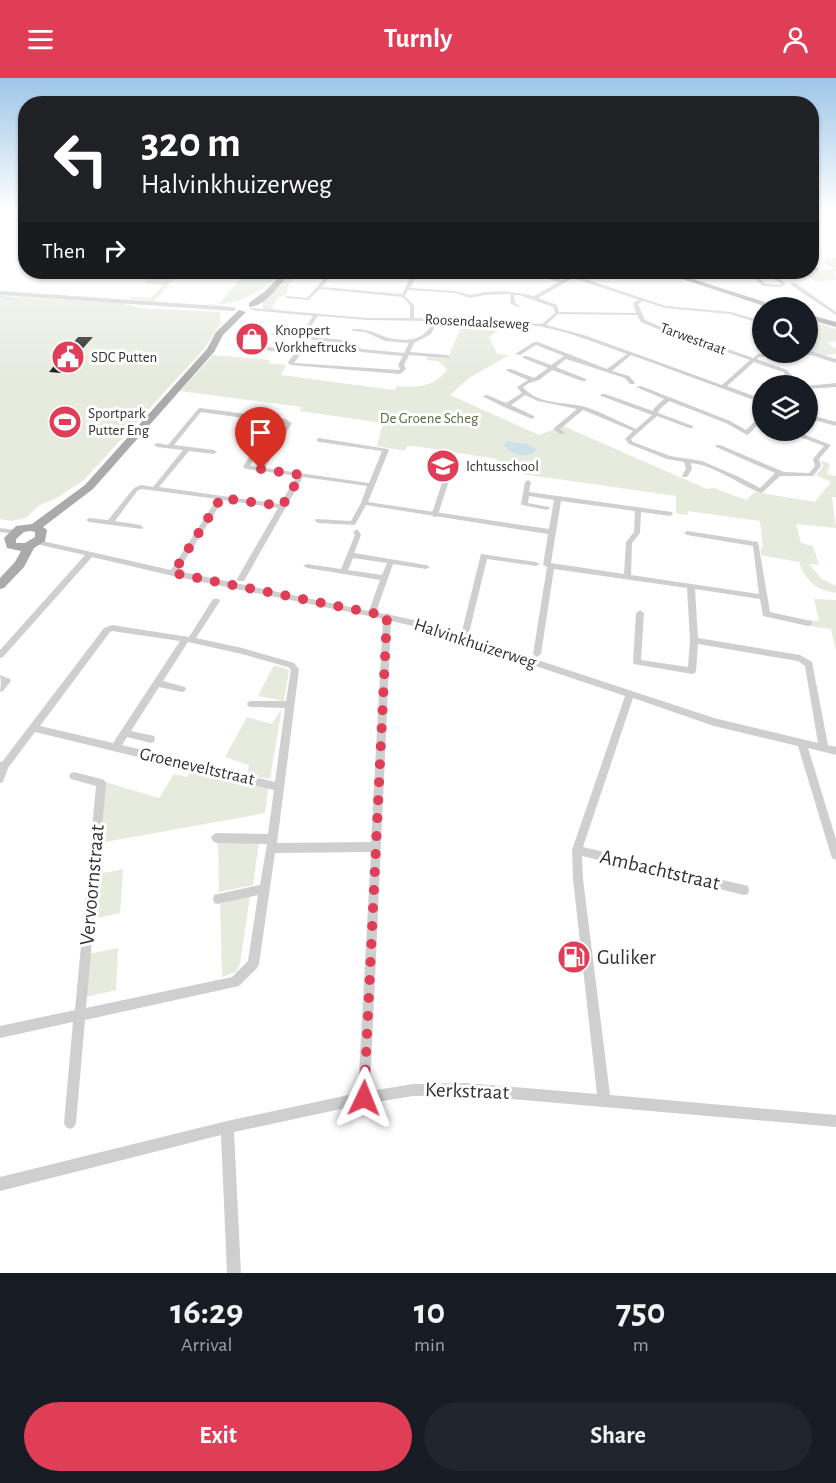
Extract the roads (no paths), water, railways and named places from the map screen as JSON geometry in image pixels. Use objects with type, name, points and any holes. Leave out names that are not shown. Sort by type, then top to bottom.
[{"type":"main road","points":[[29,545],[11,545],[8,535],[27,527],[38,528],[103,472],[211,350],[236,310],[250,306],[280,279]]},
{"type":"main road","points":[[687,279],[752,299]]},
{"type":"main road","points":[[818,319],[836,325]]},
{"type":"main road","points":[[4,581],[20,564],[29,545],[43,534],[38,528]]},
{"type":"street","points":[[287,297],[309,299],[325,279]]},
{"type":"street","points":[[403,297],[413,279]]},
{"type":"street","points":[[553,279],[562,282]]},
{"type":"street","points":[[534,298],[568,279]]},
{"type":"street","points":[[582,279],[665,307],[731,313],[752,320]]},
{"type":"street","points":[[759,279],[765,285],[783,285],[783,282],[778,279]]},
{"type":"street","points":[[793,284],[836,314]]},
{"type":"street","points":[[319,288],[403,297],[412,306],[412,320]]},
{"type":"street","points":[[408,289],[456,292],[469,300],[481,293],[512,294],[534,298],[555,306],[557,313]]},
{"type":"street","points":[[0,293],[236,310]]},
{"type":"street","points":[[512,294],[513,304],[518,306]]},
{"type":"street","points":[[543,326],[557,313],[639,314],[635,303],[642,300]]},
{"type":"street","name":"Roosendaalseweg","points":[[250,306],[316,315],[412,320],[507,321],[543,326],[582,336],[752,397]]},
{"type":"street","name":"Tarwestraat","points":[[639,314],[645,322],[752,360]]},
{"type":"street","points":[[316,315],[302,335],[305,342],[291,362],[292,364],[320,368],[343,366],[398,373],[402,371],[401,365],[412,342]]},
{"type":"street","points":[[353,330],[385,339],[412,342],[429,333],[435,320]]},
{"type":"street","points":[[273,334],[343,342],[361,350],[447,357]]},
{"type":"street","points":[[518,354],[536,343],[627,377],[632,383]]},
{"type":"street","points":[[269,349],[299,352]]},
{"type":"street","points":[[608,371],[631,353]]},
{"type":"street","points":[[818,355],[836,361]]},
{"type":"street","points":[[525,357],[584,380]]},
{"type":"street","points":[[570,357],[561,359],[561,362],[534,381],[520,387],[525,393],[556,405],[581,408],[637,431]]},
{"type":"street","points":[[723,387],[752,360]]},
{"type":"street","name":"Tarwestraat","points":[[760,363],[788,375]]},
{"type":"street","points":[[509,370],[534,381]]},
{"type":"street","points":[[818,387],[836,386]]},
{"type":"street","points":[[639,387],[728,422],[747,433],[752,427]]},
{"type":"street","points":[[506,406],[525,393]]},
{"type":"street","points":[[603,395],[691,427]]},
{"type":"street","points":[[485,396],[532,417]]},
{"type":"street","points":[[668,399],[628,439],[631,443],[669,458],[687,460],[737,478],[761,491],[776,475],[781,473]]},
{"type":"street","points":[[562,433],[556,429],[581,408]]},
{"type":"street","points":[[170,446],[200,410],[289,423],[261,469]]},
{"type":"street","points":[[818,419],[836,424]]},
{"type":"street","points":[[319,440],[386,450],[353,528]]},
{"type":"street","points":[[718,446],[781,473],[811,475],[818,466],[816,459],[828,445],[817,441]]},
{"type":"street","points":[[157,445],[214,452]]},
{"type":"street","points":[[155,488],[188,448]]},
{"type":"street","points":[[257,448],[246,467],[371,485]]},
{"type":"street","points":[[685,476],[689,469],[687,460]]},
{"type":"street","points":[[242,579],[301,475]]},
{"type":"street","points":[[435,514],[447,475]]},
{"type":"street","points":[[528,482],[524,504],[548,508]]},
{"type":"street","points":[[110,523],[136,489],[146,486],[282,506]]},
{"type":"street","points":[[526,494],[670,514]]},
{"type":"street","points":[[173,573],[221,498]]},
{"type":"street","points":[[558,498],[547,565],[763,597]]},
{"type":"street","points":[[364,503],[552,532]]},
{"type":"street","points":[[627,576],[629,542],[637,533],[638,510]]},
{"type":"street","points":[[88,520],[140,527]]},
{"type":"street","points":[[318,521],[353,528],[358,536],[344,571]]},
{"type":"street","points":[[0,530],[8,535]]},
{"type":"street","points":[[687,533],[756,544],[765,614],[808,623]]},
{"type":"street","name":"Halvinkhuizerweg","points":[[29,545],[89,555],[423,625],[714,722],[836,751]]},
{"type":"street","points":[[0,655],[89,555]]},
{"type":"street","points":[[351,555],[426,567]]},
{"type":"street","points":[[464,639],[484,556],[536,564]]},
{"type":"street","points":[[372,613],[391,561]]},
{"type":"street","points":[[537,654],[551,565]]},
{"type":"street","points":[[308,566],[384,578]]},
{"type":"street","points":[[0,591],[4,581]]},
{"type":"street","points":[[640,613],[637,662],[692,671],[694,640],[692,586]]},
{"type":"street","name":"Groeneveltstraat","points":[[115,748],[157,683],[216,601]]},
{"type":"street","points":[[364,1098],[374,847],[387,616]]},
{"type":"street","name":"Groeneveltstraat","points":[[2,766],[34,728],[107,630],[122,627],[242,651],[295,666],[272,844]]},
{"type":"street","points":[[694,640],[800,658],[809,664],[824,749]]},
{"type":"street","points":[[0,678],[7,681],[0,689]]},
{"type":"street","points":[[157,683],[182,689]]},
{"type":"street","name":"Ambachtstraat","points":[[604,1100],[578,879],[577,850],[630,695]]},
{"type":"street","points":[[251,704],[290,705]]},
{"type":"street","name":"Groeneveltstraat","points":[[34,728],[279,787]]},
{"type":"street","name":"Groeneveltstraat","points":[[125,733],[151,739]]},
{"type":"street","points":[[802,744],[833,829],[836,855]]},
{"type":"street","points":[[0,779],[2,766]]},
{"type":"street","name":"Vervoornstraat","points":[[70,1123],[101,783],[74,776]]},
{"type":"street","points":[[216,838],[272,844],[374,847]]},
{"type":"street","points":[[0,1032],[235,982],[254,964],[272,844]]},
{"type":"street","name":"Ambachtstraat","points":[[577,850],[744,890]]},
{"type":"street","points":[[218,899],[265,889]]},
{"type":"street","name":"Kerkstraat","points":[[0,1184],[227,1126],[413,1090],[466,1089],[836,1121]]},
{"type":"street","points":[[227,1126],[234,1273]]},
{"type":"water","points":[[507,441],[527,444],[536,449],[535,452],[527,455],[514,453],[504,445]]},
{"type":"waterway","points":[[0,296],[17,300]]},
{"type":"place","name":"Knoppert Vorkheftrucks","points":[[252,339]]},
{"type":"place","name":"SDC Putten","points":[[68,357]]},
{"type":"place","name":"Sportpark Putter Eng","points":[[65,422]]},
{"type":"place","name":"Ichtusschool","points":[[443,466]]},
{"type":"place","name":"Guliker","points":[[574,957]]},
{"type":"park label","name":"De Groene Scheg","points":[[429,418]]}]
